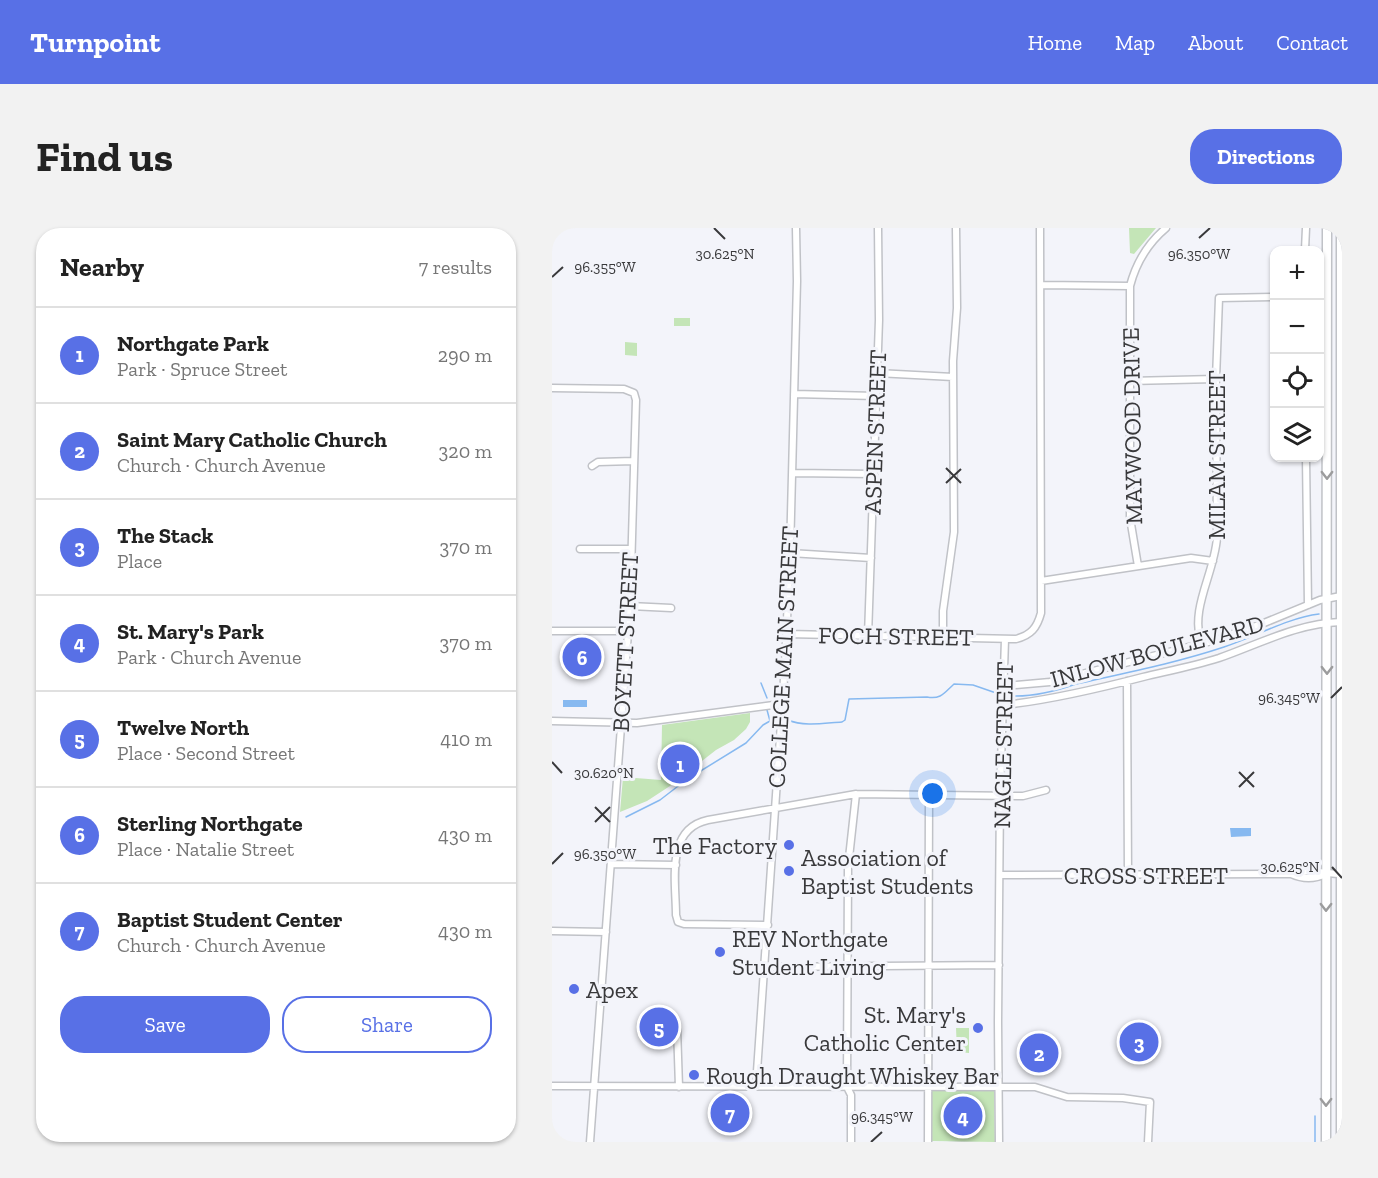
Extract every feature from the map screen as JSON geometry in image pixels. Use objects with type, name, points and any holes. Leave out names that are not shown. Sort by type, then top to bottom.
[{"type":"main road","points":[[1326,1142],[1327,228]]},
{"type":"main road","points":[[1341,228],[1341,1142]]},
{"type":"main road","points":[[1326,401],[1341,401]]},
{"type":"main road","points":[[1327,701],[1341,700]]},
{"type":"main road","points":[[1326,1021],[1341,1021]]},
{"type":"street","name":"COLLEGE MAIN STREET","points":[[756,1086],[787,634],[793,473],[796,228]]},
{"type":"street","name":"ASPEN STREET","points":[[868,636],[880,263],[878,228]]},
{"type":"street","points":[[943,638],[943,611],[954,532],[953,346],[957,308],[956,228]]},
{"type":"street","name":"NAGLE STREET","points":[[999,1142],[1000,795],[1005,639],[1027,636],[1035,629],[1041,613],[1040,228]]},
{"type":"street","points":[[1041,285],[1130,286],[1138,262],[1153,240],[1166,228]]},
{"type":"street","points":[[1305,246],[1306,228]]},
{"type":"street","name":"MAYWOOD DRIVE","points":[[1130,286],[1130,518],[1138,566]]},
{"type":"street","name":"MILAM STREET","points":[[1201,644],[1198,609],[1213,561],[1217,538],[1216,379],[1219,298],[1270,297]]},
{"type":"street","points":[[877,373],[953,377]]},
{"type":"street","points":[[1129,381],[1216,379]]},
{"type":"street","name":"BOYETT STREET","points":[[552,388],[624,389],[634,393],[636,400],[630,606],[590,1142]]},
{"type":"street","points":[[794,394],[876,396]]},
{"type":"street","points":[[592,466],[598,462],[634,461]]},
{"type":"street","points":[[1306,462],[1308,605]]},
{"type":"street","points":[[793,473],[874,474]]},
{"type":"street","points":[[580,549],[631,549]]},
{"type":"street","points":[[790,553],[871,558]]},
{"type":"street","points":[[1041,581],[1191,558],[1213,561]]},
{"type":"street","name":"INLOW BOULEVARD","points":[[1004,686],[1050,682],[1201,644],[1241,632],[1327,598],[1341,596]]},
{"type":"street","points":[[630,606],[671,608]]},
{"type":"street","name":"INLOW BOULEVARD","points":[[1004,705],[1061,697],[1206,662],[1290,631],[1327,622],[1341,622]]},
{"type":"street","points":[[552,631],[627,631]]},
{"type":"street","name":"FOCH STREET","points":[[787,634],[1005,639]]},
{"type":"street","points":[[1127,681],[1128,875]]},
{"type":"street","points":[[552,721],[637,723],[781,704]]},
{"type":"street","points":[[1326,782],[1342,782]]},
{"type":"street","points":[[768,925],[678,922],[676,865],[681,837],[692,825],[856,794],[1023,796],[1046,790]]},
{"type":"street","points":[[851,1142],[851,1095],[847,1087],[848,867],[856,794]]},
{"type":"street","points":[[928,1142],[929,794]]},
{"type":"street","points":[[611,864],[676,865]]},
{"type":"street","name":"CROSS STREET","points":[[1000,875],[1291,874],[1298,878],[1342,874]]},
{"type":"street","points":[[552,931],[606,932]]},
{"type":"street","points":[[765,967],[999,965]]},
{"type":"street","points":[[677,1027],[679,1087]]},
{"type":"street","points":[[552,1086],[1035,1087],[1067,1097],[1123,1098],[1150,1102],[1148,1142]]},
{"type":"green space","points":[[1129,228],[1156,228],[1134,254],[1130,253]]},
{"type":"green space","points":[[674,318],[690,318],[690,326],[674,326]]},
{"type":"green space","points":[[625,342],[637,343],[637,356],[625,355]]},
{"type":"green space","points":[[750,713],[750,722],[746,729],[734,740],[716,750],[647,801],[620,812],[623,777],[661,780],[662,725]]},
{"type":"green space","points":[[956,1028],[969,1028],[969,1053],[957,1052]]},
{"type":"green space","points":[[994,1090],[995,1142],[930,1141],[932,1091]]},
{"type":"water","points":[[563,700],[587,700],[587,707],[563,707]]},
{"type":"water","points":[[1230,828],[1251,828],[1251,836],[1231,837]]},
{"type":"waterway","points":[[1011,696],[1044,693],[1188,658],[1236,643],[1295,619],[1319,614]]},
{"type":"waterway","points":[[761,683],[767,698]]},
{"type":"waterway","points":[[788,720],[808,724],[842,722],[845,720],[849,699],[936,697],[942,695],[954,684],[973,685],[999,694]]},
{"type":"waterway","points":[[626,817],[660,800],[686,780],[746,743],[770,721],[767,710]]},
{"type":"waterway","points":[[1315,1116],[1315,1142]]},
{"type":"place","name":"Sterling Northgate","points":[[582,657]]},
{"type":"place","name":"Northgate Park","points":[[680,764]]},
{"type":"place","name":"The Factory","points":[[789,845]]},
{"type":"place","name":"Association of Baptist Students","points":[[789,871]]},
{"type":"place","name":"REV Northgate Student Living","points":[[720,952]]},
{"type":"place","name":"Apex","points":[[574,989]]},
{"type":"place","name":"Twelve North","points":[[659,1027]]},
{"type":"place","name":"St. Mary's Catholic Center","points":[[978,1028]]},
{"type":"place","name":"The Stack","points":[[1139,1042]]},
{"type":"place","name":"Saint Mary Catholic Church","points":[[1039,1053]]},
{"type":"place","name":"Rough Draught Whiskey Bar","points":[[694,1075]]},
{"type":"place","name":"Baptist Student Center","points":[[730,1113]]},
{"type":"place","name":"St. Mary's Park","points":[[963,1116]]}]
